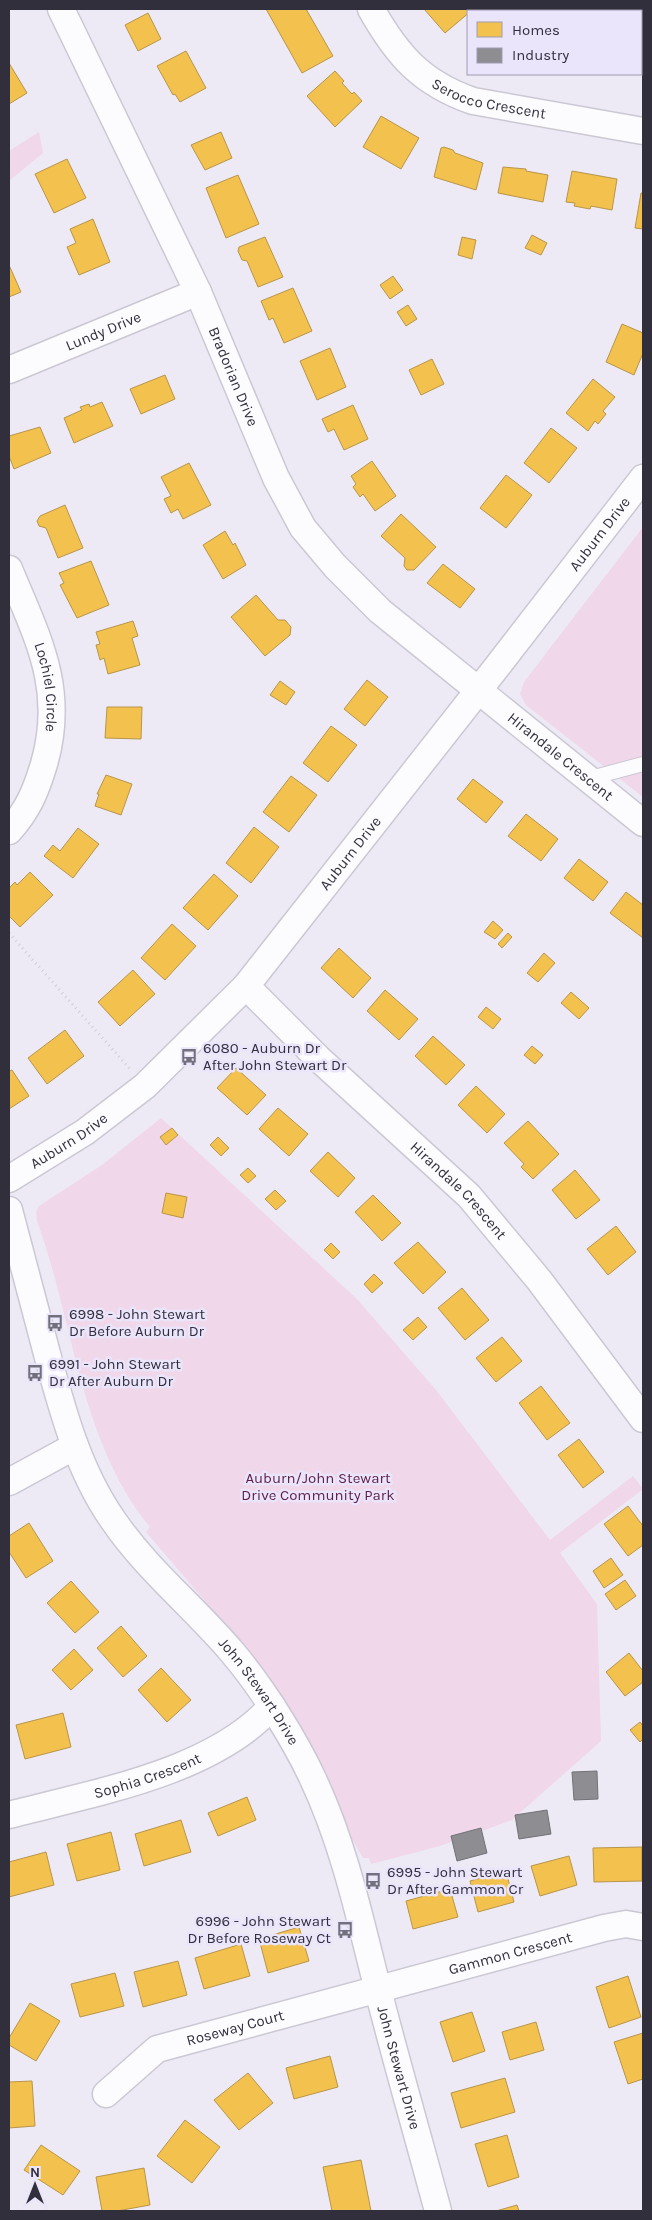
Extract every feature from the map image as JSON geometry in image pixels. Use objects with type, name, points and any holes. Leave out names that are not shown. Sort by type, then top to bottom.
[{"type":"street","name":"Bradorian Drive","points":[[62,9],[198,292],[276,478],[303,528],[335,566],[380,612],[479,689]]},
{"type":"street","name":"Serocco Crescent","points":[[371,9],[394,47],[410,65],[436,85],[457,96],[473,102],[643,131]]},
{"type":"street","name":"Lundy Drive","points":[[9,370],[198,292]]},
{"type":"street","name":"Auburn Drive","points":[[9,1179],[85,1132],[145,1086],[246,986],[643,478]]},
{"type":"street","name":"Lochiel Circle","points":[[9,569],[44,653],[51,686],[53,716],[48,749],[36,793],[9,831]]},
{"type":"street","name":"Hirandale Crescent","points":[[479,689],[643,823]]},
{"type":"street","name":"Hirandale Crescent","points":[[246,986],[318,1058],[469,1196],[539,1280],[643,1420]]},
{"type":"street","name":"John Stewart Drive","points":[[9,1210],[55,1382],[75,1446],[92,1487],[112,1520],[138,1553],[232,1652],[272,1706],[312,1777],[333,1826],[348,1870],[438,2211]]},
{"type":"street","points":[[9,1482],[75,1446]]},
{"type":"street","name":"Sophia Crescent","points":[[9,1815],[173,1770],[202,1756],[257,1723],[272,1706]]},
{"type":"street","name":"Gammon Crescent","points":[[378,1989],[604,1928],[626,1924],[643,1926]]},
{"type":"street","name":"Roseway Court","points":[[106,2094],[157,2049],[378,1989]]},
{"type":"lane","points":[[587,779],[643,764]]},
{"type":"path","points":[[9,933],[145,1086]]},
{"type":"green space","points":[[39,132],[43,153],[9,181],[9,151]]},
{"type":"green space","points":[[643,527],[643,797],[526,705],[520,694],[524,682]]},
{"type":"green space","name":"Auburn/John Stewart Drive Community Park","points":[[161,1118],[357,1299],[436,1390],[550,1540],[633,1476],[643,1489],[560,1553],[597,1604],[601,1741],[512,1820],[440,1846],[371,1864],[369,1858],[363,1858],[240,1642],[146,1532],[150,1527],[127,1494],[108,1458],[81,1380],[36,1212],[39,1206],[102,1165]]},
{"type":"building: Homes","points":[[266,9],[306,9],[333,56],[302,73]]},
{"type":"building: Homes","points":[[424,9],[470,10],[467,10],[467,14],[445,33]]},
{"type":"building: Homes","points":[[148,13],[161,39],[138,51],[125,25]]},
{"type":"building: Homes","points":[[186,51],[206,88],[180,102],[175,94],[173,95],[157,66]]},
{"type":"building: Homes","points":[[9,63],[27,93],[9,104]]},
{"type":"building: Homes","points":[[335,71],[344,81],[342,83],[362,101],[335,127],[307,96]]},
{"type":"building: Homes","points":[[381,116],[419,138],[401,169],[363,147]]},
{"type":"building: Homes","points":[[221,132],[232,158],[205,170],[191,145]]},
{"type":"building: Homes","points":[[444,147],[483,163],[476,190],[434,177],[441,148]]},
{"type":"building: Homes","points":[[67,159],[86,198],[54,213],[35,174]]},
{"type":"building: Homes","points":[[503,167],[526,169],[526,171],[548,175],[543,202],[498,193]]},
{"type":"building: Homes","points":[[572,171],[617,179],[612,210],[591,206],[590,209],[574,206],[575,203],[566,202]]},
{"type":"building: Homes","points":[[238,175],[259,224],[226,238],[206,188]]},
{"type":"building: Homes","points":[[641,193],[643,193],[643,229],[635,228]]},
{"type":"building: Homes","points":[[93,219],[110,262],[79,275],[67,247],[76,243],[70,229]]},
{"type":"building: Homes","points":[[532,235],[547,243],[541,255],[525,248]]},
{"type":"building: Homes","points":[[265,237],[283,277],[258,287],[247,261],[242,260],[238,251],[239,247]]},
{"type":"building: Homes","points":[[462,237],[476,240],[472,259],[458,255]]},
{"type":"building: Homes","points":[[9,265],[21,292],[9,297]]},
{"type":"building: Homes","points":[[393,276],[403,290],[390,299],[380,285]]},
{"type":"building: Homes","points":[[293,288],[312,331],[284,343],[273,318],[269,320],[261,301]]},
{"type":"building: Homes","points":[[408,305],[417,319],[406,326],[397,312]]},
{"type":"building: Homes","points":[[622,324],[643,333],[643,353],[634,375],[606,362]]},
{"type":"building: Homes","points":[[330,348],[346,387],[317,400],[300,361]]},
{"type":"building: Homes","points":[[432,359],[444,384],[421,395],[409,370]]},
{"type":"building: Homes","points":[[165,375],[175,399],[141,414],[130,389]]},
{"type":"building: Homes","points":[[593,379],[615,397],[603,411],[606,414],[598,424],[595,421],[588,431],[566,413]]},
{"type":"building: Homes","points":[[102,402],[113,426],[74,443],[64,418],[82,410],[80,407],[89,404],[90,407]]},
{"type":"building: Homes","points":[[353,405],[368,439],[344,450],[334,429],[328,432],[322,419]]},
{"type":"building: Homes","points":[[40,427],[51,453],[14,469],[9,456],[9,436]]},
{"type":"building: Homes","points":[[551,428],[577,448],[549,483],[524,463]]},
{"type":"building: Homes","points":[[372,461],[396,496],[375,511],[363,494],[360,497],[353,487],[356,484],[351,476]]},
{"type":"building: Homes","points":[[189,463],[211,505],[183,519],[178,509],[171,513],[164,499],[171,496],[161,477]]},
{"type":"building: Homes","points":[[506,475],[532,495],[506,528],[480,508]]},
{"type":"building: Homes","points":[[65,505],[83,548],[58,558],[46,528],[39,526],[37,521],[40,516]]},
{"type":"building: Homes","points":[[401,514],[436,547],[414,570],[407,570],[404,566],[405,558],[381,536]]},
{"type":"building: Homes","points":[[225,531],[233,545],[235,543],[246,565],[223,579],[203,545]]},
{"type":"building: Homes","points":[[91,561],[109,605],[77,618],[60,585],[64,583],[59,573]]},
{"type":"building: Homes","points":[[443,564],[475,589],[460,608],[427,583]]},
{"type":"building: Homes","points":[[256,595],[278,620],[285,620],[291,627],[290,635],[265,656],[231,617]]},
{"type":"building: Homes","points":[[133,621],[138,636],[132,638],[140,665],[108,674],[104,658],[100,660],[96,645],[100,644],[96,632]]},
{"type":"building: Homes","points":[[367,680],[388,697],[365,726],[344,709]]},
{"type":"building: Homes","points":[[280,681],[295,692],[286,705],[270,695]]},
{"type":"building: Homes","points":[[107,707],[142,707],[141,739],[105,738]]},
{"type":"building: Homes","points":[[331,726],[357,745],[328,782],[303,763]]},
{"type":"building: Homes","points":[[106,775],[132,784],[121,815],[95,806],[99,794],[97,794]]},
{"type":"building: Homes","points":[[291,776],[317,795],[289,832],[263,812]]},
{"type":"building: Homes","points":[[473,779],[503,802],[486,823],[457,799]]},
{"type":"building: Homes","points":[[526,814],[558,839],[541,861],[508,836]]},
{"type":"building: Homes","points":[[254,827],[279,847],[251,883],[226,863]]},
{"type":"building: Homes","points":[[78,828],[99,844],[73,878],[44,856],[53,845],[60,851]]},
{"type":"building: Homes","points":[[579,859],[608,882],[593,901],[564,878]]},
{"type":"building: Homes","points":[[30,872],[53,895],[20,927],[9,916],[9,888],[15,882],[17,885]]},
{"type":"building: Homes","points":[[214,874],[238,896],[208,930],[183,908]]},
{"type":"building: Homes","points":[[626,892],[643,905],[643,938],[610,913]]},
{"type":"building: Homes","points":[[493,921],[503,930],[495,939],[484,932]]},
{"type":"building: Homes","points":[[172,924],[196,946],[165,980],[141,958]]},
{"type":"building: Homes","points":[[508,933],[512,937],[502,948],[498,944]]},
{"type":"building: Homes","points":[[339,948],[371,978],[353,998],[321,968]]},
{"type":"building: Homes","points":[[544,953],[555,963],[538,982],[527,973]]},
{"type":"building: Homes","points":[[133,970],[155,994],[120,1026],[98,1002]]},
{"type":"building: Homes","points":[[385,990],[418,1019],[399,1040],[367,1011]]},
{"type":"building: Homes","points":[[571,992],[589,1008],[579,1019],[561,1003]]},
{"type":"building: Homes","points":[[486,1007],[501,1019],[493,1029],[478,1017]]},
{"type":"building: Homes","points":[[65,1030],[84,1056],[47,1084],[28,1058]]},
{"type":"building: Homes","points":[[433,1036],[465,1065],[446,1085],[415,1056]]},
{"type":"building: Homes","points":[[532,1046],[543,1055],[535,1064],[524,1055]]},
{"type":"building: Homes","points":[[236,1068],[266,1095],[247,1115],[217,1088]]},
{"type":"building: Homes","points":[[12,1070],[29,1096],[9,1109],[9,1071]]},
{"type":"building: Homes","points":[[476,1086],[505,1114],[487,1133],[458,1105]]},
{"type":"building: Homes","points":[[278,1108],[308,1134],[289,1156],[259,1129]]},
{"type":"building: Homes","points":[[528,1121],[559,1154],[533,1179],[521,1167],[524,1164],[504,1143]]},
{"type":"building: Homes","points":[[172,1128],[178,1135],[166,1145],[160,1137]]},
{"type":"building: Homes","points":[[218,1137],[229,1148],[221,1156],[210,1145]]},
{"type":"building: Homes","points":[[328,1152],[355,1178],[338,1197],[310,1171]]},
{"type":"building: Homes","points":[[248,1168],[256,1176],[248,1183],[240,1175]]},
{"type":"building: Homes","points":[[575,1170],[600,1200],[576,1219],[552,1190]]},
{"type":"building: Homes","points":[[275,1190],[286,1201],[276,1210],[265,1199]]},
{"type":"building: Homes","points":[[166,1193],[187,1197],[183,1218],[162,1213]]},
{"type":"building: Homes","points":[[373,1195],[401,1223],[382,1241],[355,1212]]},
{"type":"building: Homes","points":[[616,1226],[636,1252],[608,1275],[587,1249]]},
{"type":"building: Homes","points":[[418,1242],[446,1272],[423,1294],[394,1263]]},
{"type":"building: Homes","points":[[331,1243],[340,1252],[333,1259],[324,1250]]},
{"type":"building: Homes","points":[[374,1274],[383,1283],[372,1293],[364,1284]]},
{"type":"building: Homes","points":[[462,1288],[489,1320],[465,1340],[438,1308]]},
{"type":"building: Homes","points":[[418,1317],[427,1327],[413,1340],[403,1330]]},
{"type":"building: Homes","points":[[502,1337],[522,1361],[496,1382],[476,1358]]},
{"type":"building: Homes","points":[[541,1386],[570,1423],[547,1440],[519,1403]]},
{"type":"building: Homes","points":[[579,1439],[604,1472],[583,1488],[558,1455]]},
{"type":"building: Homes","points":[[628,1506],[643,1526],[643,1545],[628,1556],[604,1524]]},
{"type":"building: Homes","points":[[29,1523],[53,1561],[26,1578],[9,1552],[9,1536]]},
{"type":"building: Homes","points":[[611,1558],[623,1575],[604,1588],[593,1571]]},
{"type":"building: Homes","points":[[625,1580],[636,1596],[616,1610],[605,1594]]},
{"type":"building: Homes","points":[[71,1581],[99,1612],[75,1633],[47,1603]]},
{"type":"building: Homes","points":[[121,1626],[147,1656],[123,1677],[97,1648]]},
{"type":"building: Homes","points":[[74,1649],[93,1670],[71,1690],[52,1670]]},
{"type":"building: Homes","points":[[629,1653],[643,1671],[643,1682],[625,1696],[606,1672]]},
{"type":"building: Homes","points":[[161,1668],[191,1700],[167,1722],[138,1690]]},
{"type":"building: Homes","points":[[63,1713],[71,1747],[25,1759],[16,1725]]},
{"type":"building: Homes","points":[[640,1722],[643,1726],[643,1739],[640,1742],[630,1730]]},
{"type":"building: Homes","points":[[247,1797],[256,1820],[218,1836],[208,1813]]},
{"type":"building: Homes","points":[[181,1820],[191,1852],[144,1866],[135,1834]]},
{"type":"building: Homes","points":[[111,1832],[120,1870],[77,1881],[67,1844]]},
{"type":"building: Homes","points":[[642,1847],[642,1881],[594,1882],[593,1848]]},
{"type":"building: Homes","points":[[46,1852],[54,1885],[9,1897],[9,1862]]},
{"type":"building: Homes","points":[[569,1856],[577,1885],[540,1896],[531,1866]]},
{"type":"building: Homes","points":[[506,1871],[514,1902],[478,1912],[470,1881]]},
{"type":"building: Homes","points":[[450,1889],[458,1917],[413,1929],[406,1901]]},
{"type":"building: Homes","points":[[299,1927],[309,1961],[268,1973],[259,1939]]},
{"type":"building: Homes","points":[[241,1944],[250,1976],[204,1989],[195,1958]]},
{"type":"building: Homes","points":[[178,1961],[187,1995],[143,2007],[134,1972]]},
{"type":"building: Homes","points":[[115,1973],[124,2006],[80,2017],[71,1984]]},
{"type":"building: Homes","points":[[628,1976],[641,2017],[609,2028],[596,1987]]},
{"type":"building: Homes","points":[[30,2003],[60,2021],[36,2061],[9,2045],[9,2038]]},
{"type":"building: Homes","points":[[472,2012],[485,2051],[453,2062],[440,2022]]},
{"type":"building: Homes","points":[[536,2022],[544,2050],[510,2060],[502,2032]]},
{"type":"building: Homes","points":[[643,2033],[643,2079],[628,2084],[614,2042]]},
{"type":"building: Homes","points":[[330,2056],[338,2087],[294,2099],[286,2068]]},
{"type":"building: Homes","points":[[248,2073],[273,2103],[239,2130],[214,2100]]},
{"type":"building: Homes","points":[[505,2078],[515,2112],[461,2128],[451,2093]]},
{"type":"building: Homes","points":[[32,2081],[35,2126],[9,2128],[9,2082]]},
{"type":"building: Homes","points":[[185,2120],[220,2147],[192,2183],[157,2156]]},
{"type":"building: Homes","points":[[507,2135],[519,2177],[488,2187],[475,2144]]},
{"type":"building: Homes","points":[[41,2145],[80,2171],[63,2195],[24,2170]]},
{"type":"building: Homes","points":[[361,2160],[371,2211],[332,2211],[323,2167]]},
{"type":"building: Homes","points":[[144,2168],[150,2205],[117,2211],[102,2211],[96,2177]]},
{"type":"building: Homes","points":[[517,2205],[519,2211],[496,2211]]},
{"type":"building: Industry","points":[[597,1771],[598,1799],[574,1800],[572,1772]]},
{"type":"building: Industry","points":[[547,1810],[551,1834],[519,1839],[515,1815]]},
{"type":"building: Industry","points":[[481,1828],[487,1853],[457,1861],[451,1836]]},
{"type":"place","name":"6080 - Auburn Dr After John Stewart Dr","points":[[189,1057]]},
{"type":"place","name":"6998 - John Stewart Dr Before Auburn Dr","points":[[55,1323]]},
{"type":"place","name":"6991 - John Stewart Dr After Auburn Dr","points":[[35,1373]]},
{"type":"place","name":"6995 - John Stewart Dr After Gammon Cr","points":[[373,1881]]},
{"type":"place","name":"6996 - John Stewart Dr Before Roseway Ct","points":[[345,1930]]}]
